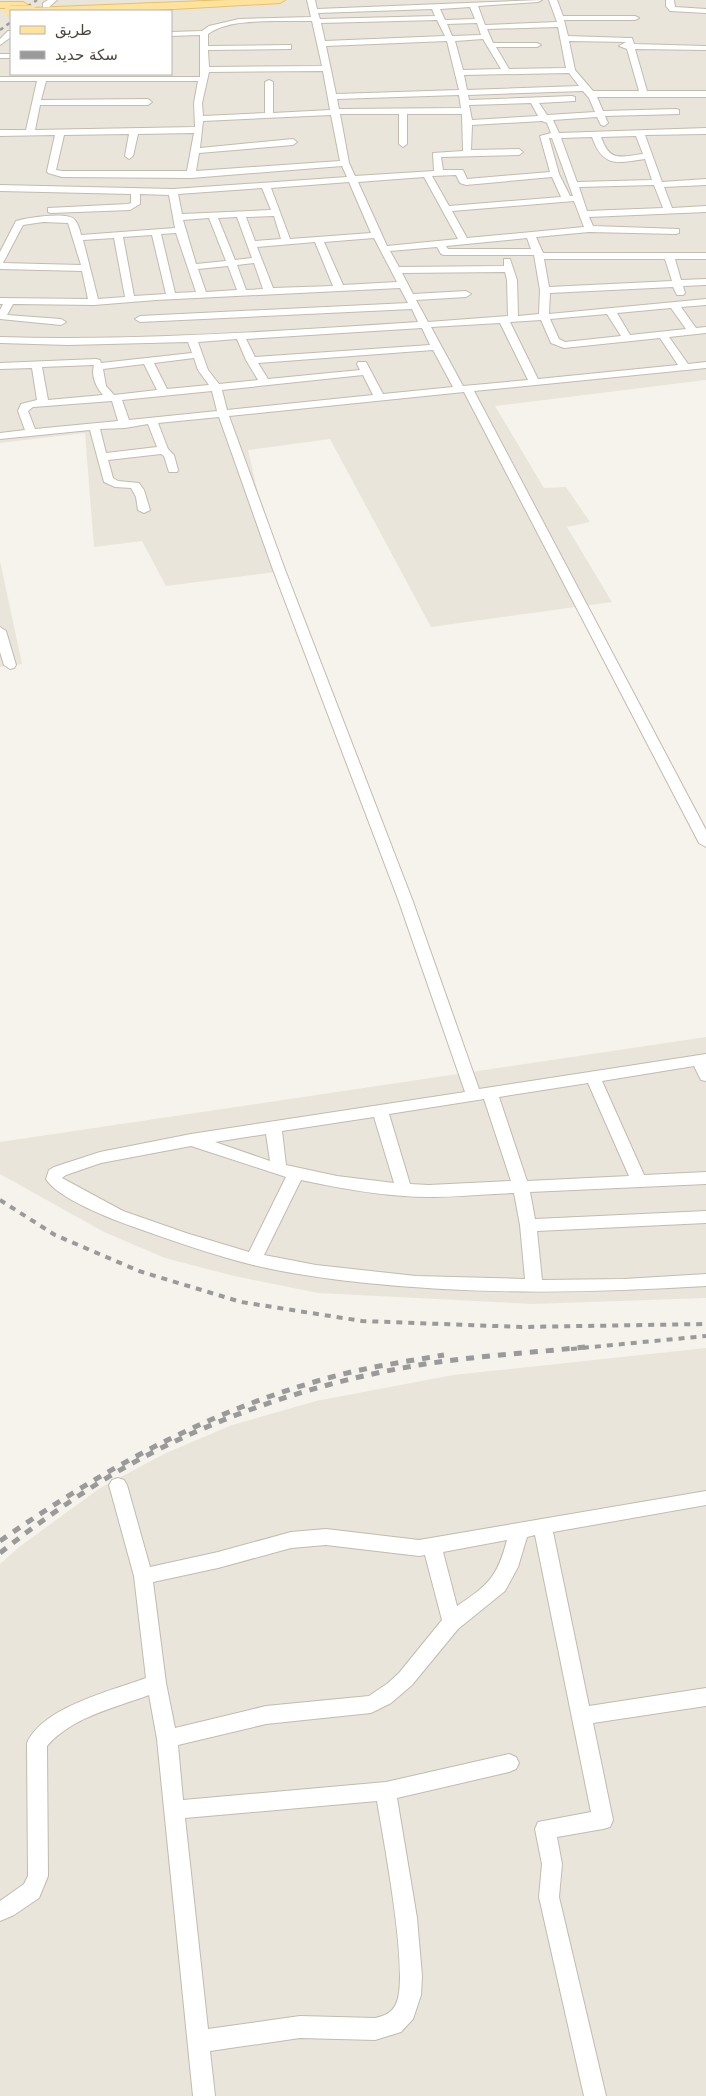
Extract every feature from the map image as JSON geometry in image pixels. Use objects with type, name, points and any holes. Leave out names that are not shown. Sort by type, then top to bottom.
[{"type":"main road","points":[[12,10],[45,6],[201,0]]},
{"type":"main road","points":[[45,6],[280,0]]},
{"type":"main road","points":[[0,5],[27,8]]},
{"type":"street","points":[[311,0],[350,179],[384,249],[426,326],[463,388],[706,843]]},
{"type":"street","points":[[172,34],[204,33],[212,25],[226,22],[538,0]]},
{"type":"street","points":[[553,0],[561,21],[571,70],[590,93],[601,114],[608,134]]},
{"type":"street","points":[[670,0],[670,6],[673,9],[706,11]]},
{"type":"street","points":[[473,4],[488,41],[506,71]]},
{"type":"street","points":[[435,7],[453,46],[460,73],[468,123],[467,153]]},
{"type":"street","points":[[315,17],[440,20],[480,24],[635,18]]},
{"type":"street","points":[[192,175],[200,119],[198,103],[204,74],[204,33]]},
{"type":"street","points":[[0,42],[10,34]]},
{"type":"street","points":[[322,44],[395,44],[449,38],[537,45]]},
{"type":"street","points":[[564,38],[603,38],[605,43],[609,45],[706,48]]},
{"type":"street","points":[[631,46],[644,94]]},
{"type":"street","points":[[204,48],[288,47]]},
{"type":"street","points":[[37,103],[204,74],[326,68]]},
{"type":"street","points":[[460,73],[571,70]]},
{"type":"street","points":[[0,79],[42,79],[75,76],[148,102]]},
{"type":"street","points":[[30,132],[42,79]]},
{"type":"street","points":[[269,82],[269,115]]},
{"type":"street","points":[[331,97],[463,92],[706,94]]},
{"type":"street","points":[[200,119],[352,111],[403,112],[534,101],[590,93]]},
{"type":"street","points":[[672,94],[680,122]]},
{"type":"street","points":[[534,101],[544,118],[550,121],[556,136],[572,185],[572,198]]},
{"type":"street","points":[[403,112],[403,144]]},
{"type":"street","points":[[468,123],[601,114],[680,122],[706,131]]},
{"type":"street","points":[[589,229],[584,214],[555,174],[543,137],[640,134],[680,122]]},
{"type":"street","points":[[0,133],[199,130]]},
{"type":"street","points":[[129,156],[134,131]]},
{"type":"street","points":[[60,132],[51,171],[54,173],[192,175],[345,163]]},
{"type":"street","points":[[640,134],[669,210],[679,248]]},
{"type":"street","points":[[596,135],[603,153],[607,156],[626,159],[648,156]]},
{"type":"street","points":[[196,151],[293,142]]},
{"type":"street","points":[[439,174],[436,155],[519,152]]},
{"type":"street","points":[[0,188],[173,192],[460,172],[463,182],[555,174]]},
{"type":"street","points":[[427,175],[464,241]]},
{"type":"street","points":[[572,185],[706,182]]},
{"type":"street","points":[[266,186],[286,241]]},
{"type":"street","points":[[43,215],[53,190]]},
{"type":"street","points":[[0,261],[19,223],[43,215],[130,207],[134,204],[136,191]]},
{"type":"street","points":[[173,192],[180,230],[202,294]]},
{"type":"street","points":[[445,209],[572,198]]},
{"type":"street","points":[[584,214],[706,209]]},
{"type":"street","points":[[177,218],[277,213]]},
{"type":"street","points":[[43,215],[72,222],[87,268],[94,302]]},
{"type":"street","points":[[241,215],[269,291]]},
{"type":"street","points":[[213,216],[242,292]]},
{"type":"street","points":[[384,249],[589,229],[643,238],[676,231]]},
{"type":"street","points":[[78,238],[180,230]]},
{"type":"street","points":[[156,231],[172,296]]},
{"type":"street","points":[[118,234],[140,319],[139,339]]},
{"type":"street","points":[[253,244],[377,235]]},
{"type":"street","points":[[530,235],[538,254],[545,290],[544,317],[558,344],[706,330]]},
{"type":"street","points":[[499,238],[512,280],[508,319],[534,382]]},
{"type":"street","points":[[643,238],[650,254]]},
{"type":"street","points":[[318,239],[339,288]]},
{"type":"street","points":[[441,243],[444,252],[538,254],[669,255],[679,248]]},
{"type":"street","points":[[679,248],[706,256]]},
{"type":"street","points":[[669,255],[679,304],[693,331]]},
{"type":"street","points":[[192,267],[258,260]]},
{"type":"street","points":[[0,266],[87,268]]},
{"type":"street","points":[[396,270],[509,269]]},
{"type":"street","points":[[545,290],[706,282]]},
{"type":"street","points":[[61,322],[4,318],[2,315],[5,301],[94,302],[202,294],[404,285]]},
{"type":"street","points":[[320,289],[325,310],[341,352]]},
{"type":"street","points":[[410,296],[466,294]]},
{"type":"street","points":[[0,366],[16,353],[98,340],[192,339],[426,326],[611,312],[706,302]]},
{"type":"street","points":[[140,319],[415,306]]},
{"type":"street","points":[[611,312],[627,338]]},
{"type":"street","points":[[662,334],[684,367]]},
{"type":"street","points":[[240,336],[250,360],[266,382]]},
{"type":"street","points":[[192,339],[202,370],[216,387],[223,414],[278,567],[404,899],[444,1015],[482,1094],[521,1187],[528,1225],[534,1286]]},
{"type":"street","points":[[0,340],[37,366],[98,364],[197,355]]},
{"type":"street","points":[[98,340],[98,368],[101,386],[113,398],[125,425]]},
{"type":"street","points":[[250,360],[341,352],[438,347]]},
{"type":"street","points":[[355,352],[379,397]]},
{"type":"street","points":[[147,360],[164,392]]},
{"type":"street","points":[[0,436],[125,425],[463,388],[706,365]]},
{"type":"street","points":[[37,366],[43,402]]},
{"type":"street","points":[[31,432],[23,411],[26,406],[43,402],[113,398],[366,372]]},
{"type":"street","points":[[152,422],[163,450],[169,455],[173,470]]},
{"type":"street","points":[[94,427],[108,480],[113,484],[133,485],[140,490],[144,510]]},
{"type":"street","points":[[102,457],[163,450]]},
{"type":"street","points":[[0,631],[10,665]]},
{"type":"street","points":[[706,1076],[703,1060],[272,1126],[100,1158],[60,1171],[55,1174],[54,1179],[60,1185],[117,1215],[182,1238],[254,1259],[316,1271],[416,1282],[534,1286],[624,1285],[706,1280]]},
{"type":"street","points":[[593,1078],[639,1181]]},
{"type":"street","points":[[380,1110],[404,1190]]},
{"type":"street","points":[[272,1126],[279,1169]]},
{"type":"street","points":[[191,1140],[296,1173],[357,1185],[404,1190],[429,1191],[706,1178]]},
{"type":"street","points":[[254,1259],[296,1173]]},
{"type":"street","points":[[528,1225],[706,1217]]},
{"type":"street","points":[[118,1484],[143,1576],[156,1683],[166,1739],[204,2096]]},
{"type":"street","points":[[143,1576],[218,1560],[291,1540],[326,1537],[419,1548],[706,1498]]},
{"type":"street","points":[[542,1526],[603,1820],[545,1829],[552,1864],[549,1897],[595,2096]]},
{"type":"street","points":[[166,1739],[266,1715],[371,1704],[383,1699],[396,1689],[452,1622],[479,1603],[503,1579],[519,1531]]},
{"type":"street","points":[[432,1546],[452,1622]]},
{"type":"street","points":[[0,1911],[8,1908],[32,1891],[38,1876],[37,1743],[50,1728],[71,1715],[156,1683]]},
{"type":"street","points":[[581,1716],[706,1697]]},
{"type":"street","points":[[175,1810],[386,1791],[509,1763]]},
{"type":"street","points":[[197,2042],[300,2027],[375,2029],[393,2024],[404,2011],[410,1995],[411,1976],[406,1918],[386,1791]]},
{"type":"shaded area","points":[[0,0],[706,0],[706,380],[495,406],[544,488],[566,487],[590,522],[567,527],[612,602],[431,627],[330,439],[248,450],[276,572],[166,586],[142,541],[94,547],[85,433],[0,443]]},
{"type":"shaded area","points":[[0,561],[22,664],[0,667]]},
{"type":"shaded area","points":[[706,1037],[706,1298],[532,1304],[318,1293],[234,1276],[165,1258],[104,1232],[0,1174],[0,1142]]},
{"type":"shaded area","points":[[706,1348],[706,2096],[0,2096],[0,1564],[19,1547],[100,1488],[166,1453],[232,1425],[316,1401],[453,1375]]},
{"type":"railway","points":[[22,10],[37,0]]},
{"type":"railway","points":[[0,30],[10,23]]},
{"type":"railway","points":[[0,1200],[55,1235],[139,1271],[241,1302],[362,1321],[522,1327],[706,1324]]},
{"type":"railway","points":[[571,1349],[706,1336]]},
{"type":"railway","points":[[0,1553],[66,1504],[127,1466],[206,1427],[248,1410],[290,1396],[376,1373],[440,1362],[585,1347]]},
{"type":"railway","points":[[0,1541],[38,1515],[115,1468],[194,1427],[277,1394],[336,1376],[444,1355]]}]
